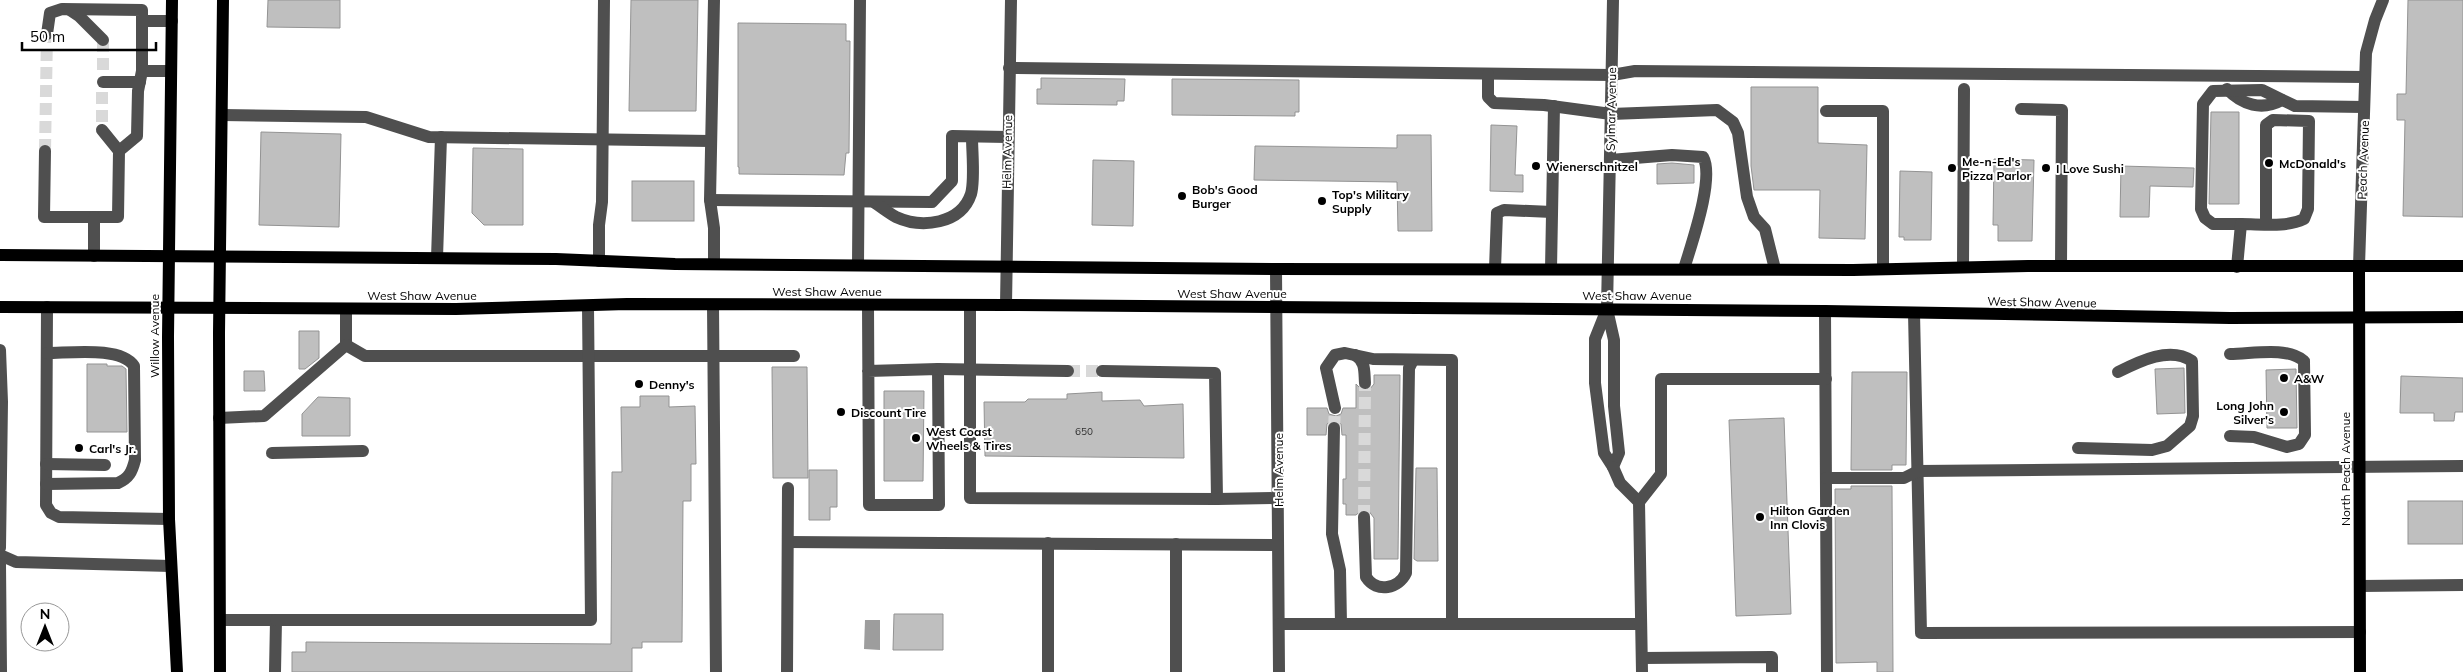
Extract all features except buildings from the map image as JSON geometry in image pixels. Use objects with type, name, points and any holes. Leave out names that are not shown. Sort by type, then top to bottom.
[{"type":"main road","name":"Willow Avenue","points":[[172,0],[168,308],[169,519],[177,672]]},
{"type":"main road","points":[[214,0],[223,48]]},
{"type":"main road","points":[[220,672],[219,418],[224,0]]},
{"type":"main road","name":"West Shaw Avenue","points":[[0,255],[437,258],[714,264],[1276,269],[1775,270],[2061,266],[2463,266]]},
{"type":"main road","name":"North Peach Avenue","points":[[2359,266],[2360,672]]},
{"type":"main road","name":"West Shaw Avenue","points":[[0,307],[465,309],[713,305],[1006,305],[1826,311],[2086,317],[2463,317]]},
{"type":"street","points":[[599,261],[603,140],[604,0]]},
{"type":"street","points":[[714,0],[710,200],[714,228],[714,264]]},
{"type":"street","points":[[858,265],[860,0]]},
{"type":"street","name":"Helm Avenue","points":[[1006,305],[1010,0]]},
{"type":"street","name":"Sylmar Avenue","points":[[1607,309],[1613,0]]},
{"type":"street","name":"Peach Avenue","points":[[2359,266],[2366,53],[2375,20],[2383,0]]},
{"type":"street","points":[[47,34],[50,13],[62,9],[142,10],[141,77],[137,136],[119,151]]},
{"type":"street","points":[[70,10],[79,16],[103,40]]},
{"type":"street","points":[[142,21],[172,21]]},
{"type":"street","points":[[1009,68],[1612,75],[1635,71],[2365,77]]},
{"type":"street","points":[[103,83],[171,71]]},
{"type":"street","points":[[1488,74],[1488,96],[1494,103],[1554,106],[1611,114],[1717,110],[1733,122],[1738,133],[1747,197],[1754,217],[1765,229],[1775,270]]},
{"type":"street","points":[[1963,267],[1964,89]]},
{"type":"street","points":[[2309,106],[2308,209],[2304,219],[2295,224],[2213,224],[2205,218],[2201,209],[2203,104],[2213,91],[2227,89],[2262,90],[2295,106],[2309,106],[2364,107]]},
{"type":"street","points":[[1551,269],[1554,106]]},
{"type":"street","points":[[2021,109],[2062,110],[2061,266]]},
{"type":"street","points":[[1826,112],[1883,112],[1884,269]]},
{"type":"street","points":[[222,115],[366,117],[429,136],[441,137],[711,141]]},
{"type":"street","points":[[2266,224],[2266,126],[2274,120],[2309,121]]},
{"type":"street","points":[[45,151],[44,217],[118,217],[119,151],[102,130]]},
{"type":"street","points":[[710,200],[932,202],[952,181],[952,136],[1007,137]]},
{"type":"street","points":[[874,202],[896,217],[908,221],[936,222],[950,219],[966,204],[972,192],[972,136]]},
{"type":"street","points":[[437,258],[441,137]]},
{"type":"street","points":[[1610,160],[1698,155],[1705,161],[1705,195],[1684,269]]},
{"type":"street","points":[[1495,269],[1497,213],[1504,210],[1552,212]]},
{"type":"street","points":[[94,217],[94,256]]},
{"type":"street","points":[[2237,267],[2241,224]]},
{"type":"street","name":"Helm Avenue","points":[[1276,269],[1279,672]]},
{"type":"street","points":[[713,305],[716,672]]},
{"type":"street","points":[[868,305],[869,505],[939,505],[938,369]]},
{"type":"street","points":[[970,305],[970,498],[1278,498]]},
{"type":"street","points":[[220,620],[591,620],[588,306]]},
{"type":"street","points":[[47,307],[46,505],[51,513],[59,517],[169,519]]},
{"type":"street","points":[[219,418],[264,416],[346,345],[346,309]]},
{"type":"street","points":[[1607,309],[1595,339],[1595,383],[1604,452],[1620,483],[1639,502]]},
{"type":"street","points":[[1607,309],[1614,340],[1614,406],[1618,453],[1613,467]]},
{"type":"street","points":[[1826,311],[1827,672]]},
{"type":"street","points":[[1914,313],[1921,634],[2360,632]]},
{"type":"street","points":[[346,345],[365,356],[794,356]]},
{"type":"street","points":[[0,548],[1,350]]},
{"type":"street","points":[[46,484],[118,483],[127,479],[132,471],[135,460],[134,366],[129,359],[113,353],[47,353]]},
{"type":"street","points":[[1335,408],[1326,368],[1335,355],[1345,353],[1373,359],[1452,360],[1452,624]]},
{"type":"street","points":[[2230,354],[2283,353],[2298,355],[2304,361],[2305,435],[2299,444],[2287,447],[2254,437],[2230,436]]},
{"type":"street","points":[[2078,448],[2152,450],[2167,446],[2190,426],[2193,416],[2192,361],[2182,355],[2168,354],[2118,372]]},
{"type":"street","points":[[1355,355],[1362,360],[1365,383]]},
{"type":"street","points":[[1364,517],[1366,578],[1377,587],[1395,585],[1403,580],[1406,573],[1409,368],[1413,360]]},
{"type":"street","points":[[868,370],[1068,371]]},
{"type":"street","points":[[1102,371],[1215,373],[1217,499]]},
{"type":"street","points":[[1642,672],[1639,502],[1661,474],[1660,379],[1826,379]]},
{"type":"street","points":[[1334,428],[1332,534],[1340,570],[1341,624]]},
{"type":"street","points":[[272,452],[363,451]]},
{"type":"street","points":[[46,464],[105,465]]},
{"type":"street","points":[[1826,478],[1904,478],[1918,471],[2463,466]]},
{"type":"street","points":[[787,672],[788,488]]},
{"type":"street","points":[[788,542],[1048,542],[1278,545]]},
{"type":"street","points":[[1048,542],[1048,672]]},
{"type":"street","points":[[1176,544],[1176,672]]},
{"type":"street","points":[[0,555],[16,562],[171,566]]},
{"type":"street","points":[[0,564],[1,672]]},
{"type":"street","points":[[2360,586],[2463,585]]},
{"type":"street","points":[[275,672],[276,620]]},
{"type":"street","points":[[1279,624],[1641,624]]},
{"type":"street","points":[[1642,658],[1772,657],[1772,672]]},
{"type":"shaded area","points":[[865,620],[880,620],[880,650],[864,649]]},
{"type":"tunnel","points":[[45,151],[47,34]]},
{"type":"tunnel","points":[[103,40],[103,76]]},
{"type":"tunnel","points":[[102,92],[102,130]]},
{"type":"tunnel","points":[[1068,371],[1102,371]]},
{"type":"tunnel","points":[[1364,517],[1365,383]]},
{"type":"tunnel","points":[[1334,428],[1335,408]]},
{"type":"place","name":"McDonald's","points":[[2269,163]]},
{"type":"place","name":"Wienerschnitzel","points":[[1536,166]]},
{"type":"place","name":"Me-n-Ed's Pizza Parlor","points":[[1952,168]]},
{"type":"place","name":"I Love Sushi","points":[[2046,168]]},
{"type":"place","name":"Bob's Good Burger","points":[[1182,196]]},
{"type":"place","name":"Top's Military Supply","points":[[1322,201]]},
{"type":"place","name":"A&W","points":[[2284,378]]},
{"type":"place","name":"Denny's","points":[[639,384]]},
{"type":"place","name":"Discount Tire","points":[[841,412]]},
{"type":"place","name":"Long John Silver's","points":[[2284,412]]},
{"type":"place","name":"West Coast Wheels & Tires","points":[[916,438]]},
{"type":"place","name":"Carl's Jr.","points":[[79,448]]},
{"type":"place","name":"Hilton Garden Inn Clovis","points":[[1760,517]]}]
